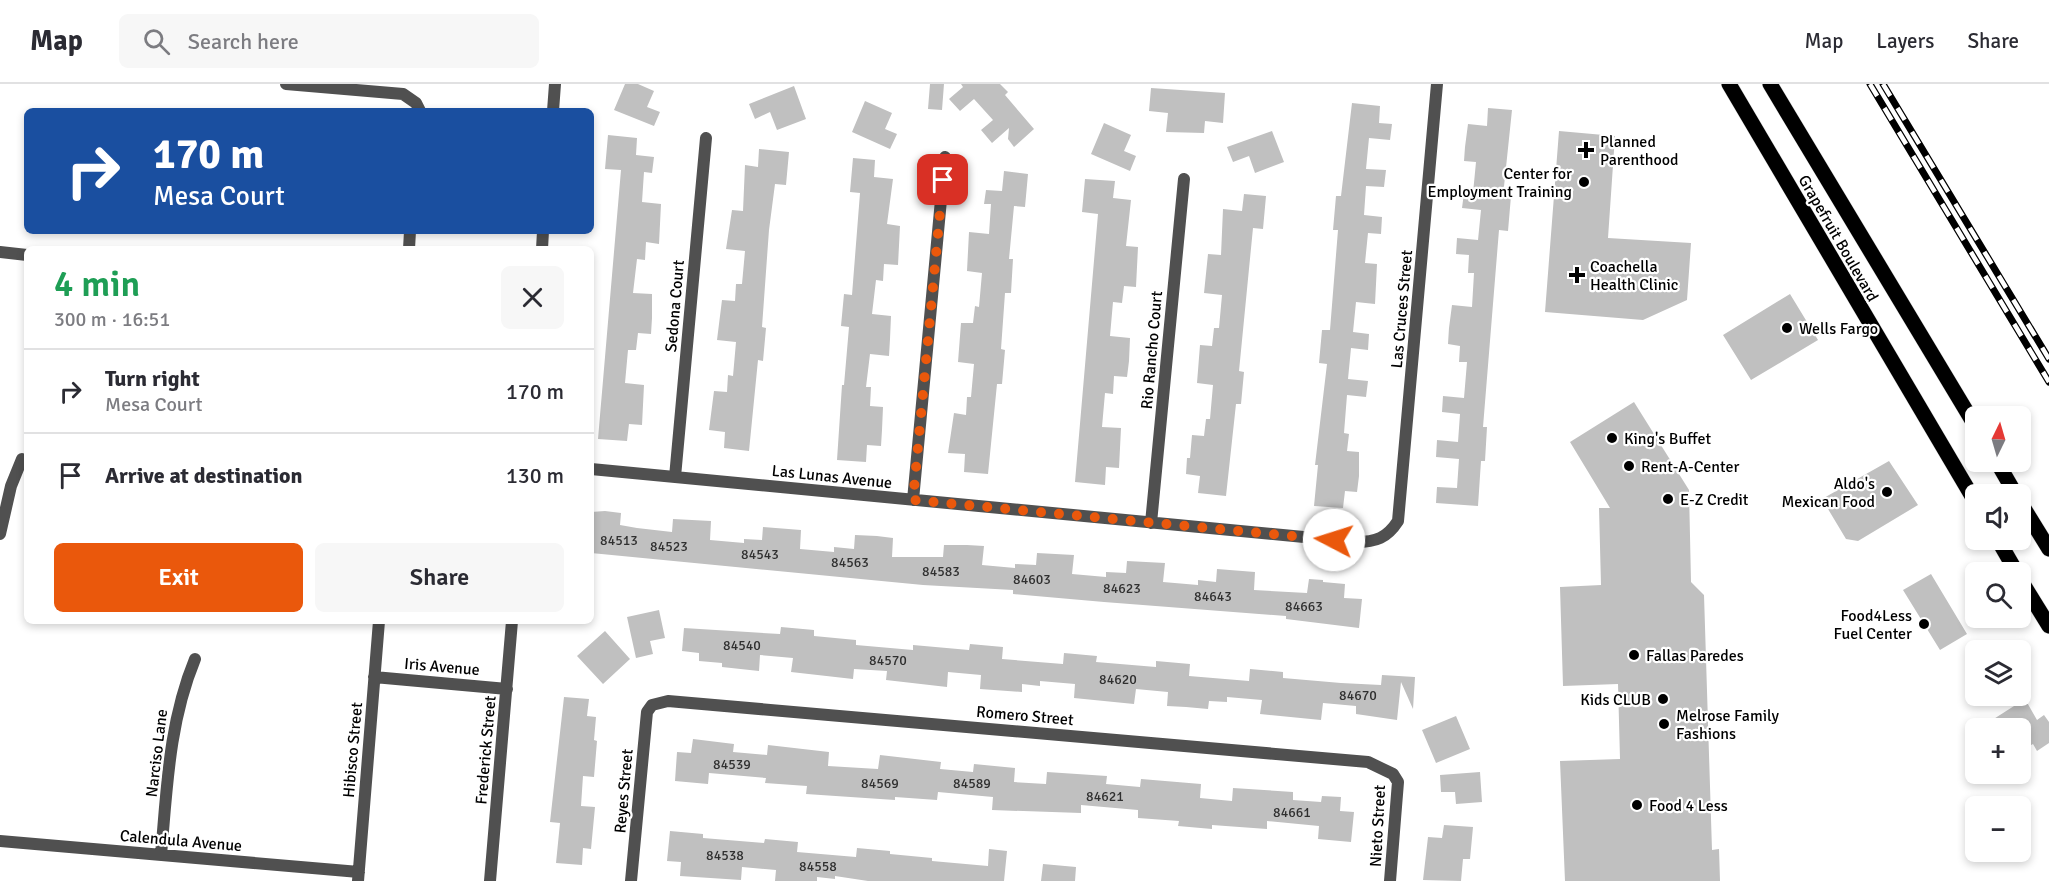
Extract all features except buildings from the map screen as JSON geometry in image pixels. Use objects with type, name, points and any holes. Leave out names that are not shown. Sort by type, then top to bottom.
[{"type":"main road","name":"Grapefruit Boulevard","points":[[1729,84],[1965,484]]},
{"type":"main road","name":"Grapefruit Boulevard","points":[[1770,84],[1965,409]]},
{"type":"main road","points":[[2031,520],[2049,549]]},
{"type":"main road","points":[[2031,597],[2049,626]]},
{"type":"street","points":[[286,84],[387,91],[403,94],[418,107]]},
{"type":"street","points":[[553,108],[555,84]]},
{"type":"street","name":"Las Cruces Street","points":[[1390,534],[1398,521],[1400,505],[1437,84]]},
{"type":"street","name":"Sedona Court","points":[[675,477],[706,138]]},
{"type":"street","points":[[913,500],[945,157]]},
{"type":"street","name":"Rio Rancho Court","points":[[1151,523],[1184,179]]},
{"type":"street","points":[[0,252],[24,255]]},
{"type":"street","points":[[0,534],[11,486],[22,459]]},
{"type":"street","name":"Las Lunas Avenue","points":[[594,469],[1356,542],[1375,542],[1390,534]]},
{"type":"street","name":"Hibisco Street","points":[[358,877],[379,624]]},
{"type":"street","name":"Frederick Street","points":[[490,881],[512,624]]},
{"type":"street","name":"Narciso Lane","points":[[161,855],[172,736],[177,708],[195,659]]},
{"type":"street","name":"Iris Avenue","points":[[374,677],[507,689]]},
{"type":"street","name":"Romero Street","points":[[652,705],[668,701],[1368,762],[1393,774]]},
{"type":"street","name":"Reyes Street","points":[[631,881],[646,720],[652,705]]},
{"type":"street","name":"Nieto Street","points":[[1390,881],[1398,796],[1398,782],[1393,774]]},
{"type":"street","name":"Calendula Avenue","points":[[0,841],[161,855],[358,877]]},
{"type":"railway","points":[[1870,84],[2049,382]]},
{"type":"railway","points":[[1883,84],[2049,359]]},
{"type":"place","name":"Planned Parenthood","points":[[1586,150]]},
{"type":"place","name":"Center for Employment Training","points":[[1584,182]]},
{"type":"place","name":"Coachella Health Clinic","points":[[1577,275]]},
{"type":"place","name":"Wells Fargo","points":[[1787,328]]},
{"type":"place","name":"King's Buffet","points":[[1612,438]]},
{"type":"place","name":"Rent-A-Center","points":[[1629,466]]},
{"type":"place","name":"Aldo's Mexican Food","points":[[1887,492]]},
{"type":"place","name":"E-Z Credit","points":[[1668,499]]},
{"type":"place","name":"Food4Less Fuel Center","points":[[1924,624]]},
{"type":"place","name":"Fallas Paredes","points":[[1634,655]]},
{"type":"place","name":"Kids CLUB","points":[[1663,699]]},
{"type":"place","name":"Melrose Family Fashions","points":[[1664,724]]},
{"type":"place","name":"Food 4 Less","points":[[1637,805]]},
{"type":"route","points":[[943,180],[913,500],[1334,540]]}]
